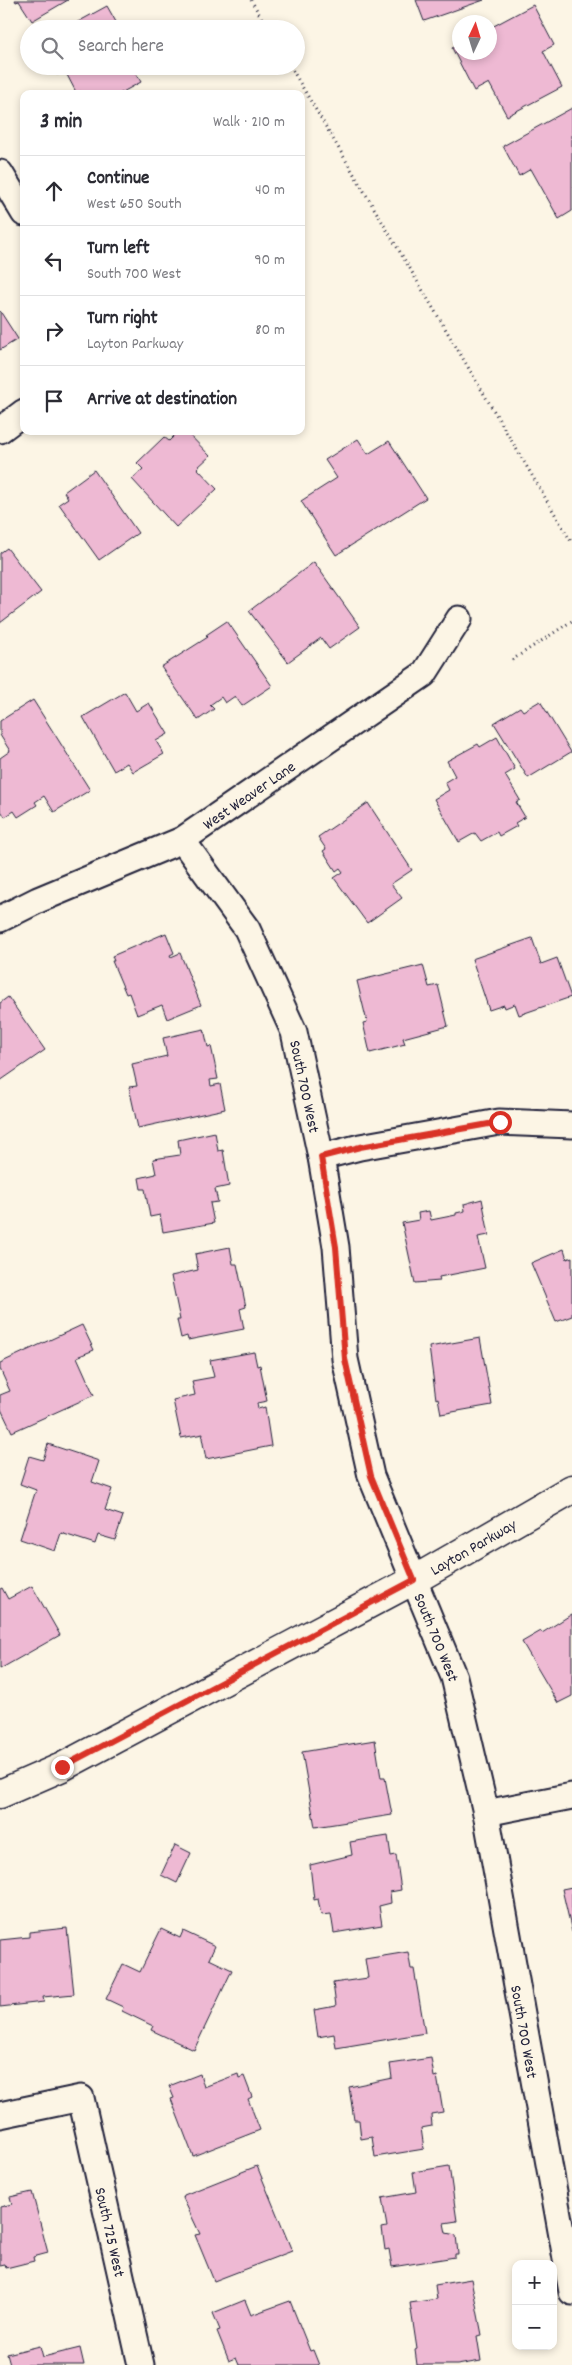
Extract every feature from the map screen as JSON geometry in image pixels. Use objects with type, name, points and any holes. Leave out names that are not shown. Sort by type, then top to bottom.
[{"type":"main road","name":"Layton Parkway","points":[[0,1794],[62,1767],[414,1580],[572,1489]]},
{"type":"street","points":[[0,174],[20,206]]},
{"type":"street","points":[[0,430],[20,415]]},
{"type":"street","name":"West Weaver Lane","points":[[0,919],[38,900],[182,840],[424,674],[459,619]]},
{"type":"street","name":"South 700 West","points":[[182,840],[247,929],[294,1032],[321,1157],[336,1247],[345,1359],[364,1447],[371,1476],[454,1677],[486,1813],[572,2292]]},
{"type":"street","points":[[321,1157],[360,1147],[500,1122],[572,1125]]},
{"type":"street","points":[[486,1813],[572,1796]]},
{"type":"street","name":"South 725 West","points":[[0,2115],[81,2098],[141,2365]]},
{"type":"path","points":[[251,0],[263,20]]},
{"type":"path","points":[[295,75],[304,90]]},
{"type":"path","points":[[305,91],[572,543]]},
{"type":"path","points":[[512,660],[572,621]]},
{"type":"building","points":[[15,0],[68,0],[34,20],[31,20],[19,1],[16,2]]},
{"type":"building","points":[[416,0],[484,0],[424,21]]},
{"type":"building","points":[[533,5],[554,45],[543,51],[562,87],[507,116],[489,83],[474,91],[458,60],[497,60],[497,24]]},
{"type":"building","points":[[107,6],[115,20],[81,20]]},
{"type":"building","points":[[67,75],[137,75],[141,82],[126,90],[75,90]]},
{"type":"building","points":[[572,108],[572,211],[559,219],[531,169],[519,176],[503,146]]},
{"type":"building","points":[[0,311],[18,339],[0,350]]},
{"type":"building","points":[[175,435],[190,435],[210,456],[197,468],[217,489],[176,527],[132,479],[143,469],[137,463],[164,437],[169,441]]},
{"type":"building","points":[[358,439],[368,454],[389,441],[426,498],[336,555],[301,501],[337,478],[325,460]]},
{"type":"building","points":[[94,470],[138,533],[99,560],[59,504],[68,498],[64,492]]},
{"type":"building","points":[[7,548],[41,592],[0,623],[0,553]]},
{"type":"building","points":[[314,562],[360,627],[329,649],[321,638],[288,662],[249,611]]},
{"type":"building","points":[[227,621],[272,686],[242,706],[235,696],[225,703],[221,697],[210,705],[214,709],[198,720],[161,667],[208,637],[206,635]]},
{"type":"building","points":[[125,692],[136,711],[149,703],[168,734],[156,741],[164,754],[133,772],[127,763],[114,771],[83,717]]},
{"type":"building","points":[[33,700],[90,790],[54,812],[44,796],[35,802],[37,805],[18,817],[14,811],[5,817],[0,809],[0,758],[10,751],[0,735],[0,721]]},
{"type":"building","points":[[540,701],[571,752],[528,778],[494,723],[520,707],[523,711]]},
{"type":"building","points":[[497,737],[515,769],[505,775],[520,800],[516,802],[525,817],[515,823],[517,826],[499,836],[497,832],[481,841],[475,833],[459,842],[434,799],[449,790],[445,782],[455,776],[447,761],[478,744],[480,747]]},
{"type":"building","points":[[368,803],[412,870],[391,884],[402,898],[367,923],[334,878],[343,872],[340,868],[336,871],[323,851],[326,849],[318,837]]},
{"type":"building","points":[[166,933],[174,953],[170,955],[171,957],[180,953],[201,1005],[167,1019],[162,1005],[137,1015],[129,993],[126,994],[112,961],[114,961],[112,956]]},
{"type":"building","points":[[532,938],[541,964],[557,958],[571,997],[519,1015],[515,1004],[505,1008],[504,1005],[489,1010],[472,959]]},
{"type":"building","points":[[423,965],[429,987],[438,985],[448,1026],[403,1038],[405,1044],[370,1053],[363,1023],[367,1022],[357,981]]},
{"type":"building","points":[[8,997],[45,1050],[0,1081],[0,1003]]},
{"type":"building","points":[[204,1029],[208,1047],[211,1046],[218,1079],[210,1080],[211,1086],[220,1084],[225,1109],[138,1128],[129,1087],[137,1086],[132,1064],[167,1056],[163,1038]]},
{"type":"building","points":[[215,1132],[218,1151],[223,1150],[229,1186],[215,1189],[218,1202],[210,1203],[214,1223],[163,1232],[160,1215],[150,1217],[145,1189],[141,1189],[139,1178],[156,1174],[153,1159],[180,1155],[178,1140]]},
{"type":"building","points":[[482,1199],[489,1235],[478,1237],[485,1268],[439,1277],[440,1281],[415,1283],[402,1223],[419,1220],[418,1213],[429,1211],[431,1220],[456,1215],[456,1213],[465,1211],[464,1204]]},
{"type":"building","points":[[230,1247],[233,1264],[237,1264],[246,1307],[240,1309],[244,1329],[188,1340],[187,1336],[181,1338],[177,1320],[180,1320],[171,1276],[198,1270],[195,1254]]},
{"type":"building","points":[[564,1249],[567,1259],[572,1257],[572,1316],[556,1322],[531,1263]]},
{"type":"building","points":[[82,1325],[94,1350],[77,1357],[94,1395],[12,1432],[0,1407],[0,1395],[10,1391],[0,1369],[0,1363]]},
{"type":"building","points":[[480,1338],[492,1405],[441,1414],[438,1398],[436,1399],[429,1347]]},
{"type":"building","points":[[254,1352],[257,1366],[260,1365],[267,1401],[257,1403],[258,1409],[265,1407],[271,1446],[206,1459],[203,1434],[181,1438],[173,1400],[195,1395],[192,1381],[214,1377],[210,1360]]},
{"type":"building","points":[[48,1444],[99,1461],[92,1482],[112,1489],[105,1510],[123,1516],[115,1540],[98,1535],[95,1544],[61,1533],[55,1551],[20,1539],[36,1490],[20,1484],[29,1456],[43,1460]]},
{"type":"building","points":[[32,1586],[60,1635],[0,1669],[0,1589],[2,1588],[8,1599]]},
{"type":"building","points":[[572,1614],[572,1696],[558,1703],[522,1642],[541,1631],[542,1633]]},
{"type":"building","points":[[375,1740],[381,1778],[385,1778],[392,1815],[315,1827],[302,1752]]},
{"type":"building","points":[[388,1836],[391,1856],[396,1855],[401,1890],[390,1892],[391,1903],[379,1906],[382,1925],[334,1933],[331,1914],[321,1915],[318,1899],[314,1900],[310,1865],[352,1855],[350,1842]]},
{"type":"building","points":[[175,1845],[191,1853],[177,1883],[161,1875]]},
{"type":"building","points":[[572,1887],[572,1932],[562,1889]]},
{"type":"building","points":[[67,1928],[74,1994],[43,1997],[44,2002],[0,2007],[0,1940],[29,1937],[29,1932]]},
{"type":"building","points":[[161,1929],[180,1938],[183,1931],[215,1946],[209,1959],[232,1970],[194,2050],[151,2030],[153,2026],[122,2011],[123,2007],[106,1999],[123,1964],[140,1972]]},
{"type":"building","points":[[408,1952],[411,1969],[414,1969],[425,2033],[336,2048],[334,2034],[318,2037],[314,2010],[336,2006],[333,1983],[368,1978],[365,1959]]},
{"type":"building","points":[[431,2058],[434,2077],[437,2076],[443,2112],[431,2114],[432,2126],[421,2128],[424,2149],[375,2157],[372,2137],[361,2139],[359,2120],[354,2120],[349,2087],[392,2078],[390,2064]]},
{"type":"building","points":[[200,2074],[204,2087],[238,2074],[239,2078],[244,2076],[252,2097],[248,2099],[260,2130],[193,2156],[171,2099],[174,2098],[169,2086]]},
{"type":"building","points":[[257,2166],[292,2251],[214,2281],[195,2235],[200,2234],[183,2198],[184,2195]]},
{"type":"building","points":[[449,2166],[457,2221],[444,2223],[446,2233],[456,2235],[458,2254],[455,2254],[455,2257],[392,2267],[389,2249],[385,2250],[382,2228],[387,2227],[382,2198],[416,2192],[413,2172]]},
{"type":"building","points":[[32,2192],[48,2253],[33,2257],[34,2261],[6,2268],[5,2265],[0,2266],[0,2207],[12,2204],[10,2197]]},
{"type":"building","points":[[471,2279],[482,2335],[477,2336],[481,2361],[457,2365],[417,2365],[415,2350],[417,2349],[410,2303],[437,2299],[435,2285]]},
{"type":"building","points":[[245,2300],[251,2315],[290,2301],[310,2351],[313,2350],[319,2365],[239,2365],[236,2358],[229,2361],[217,2331],[220,2330],[213,2313]]},
{"type":"building","points":[[40,2346],[43,2357],[80,2348],[84,2365],[10,2365],[7,2354]]},
{"type":"route","points":[[62,1767],[414,1580],[371,1476],[345,1359],[336,1247],[321,1157],[360,1147],[500,1122]]}]
